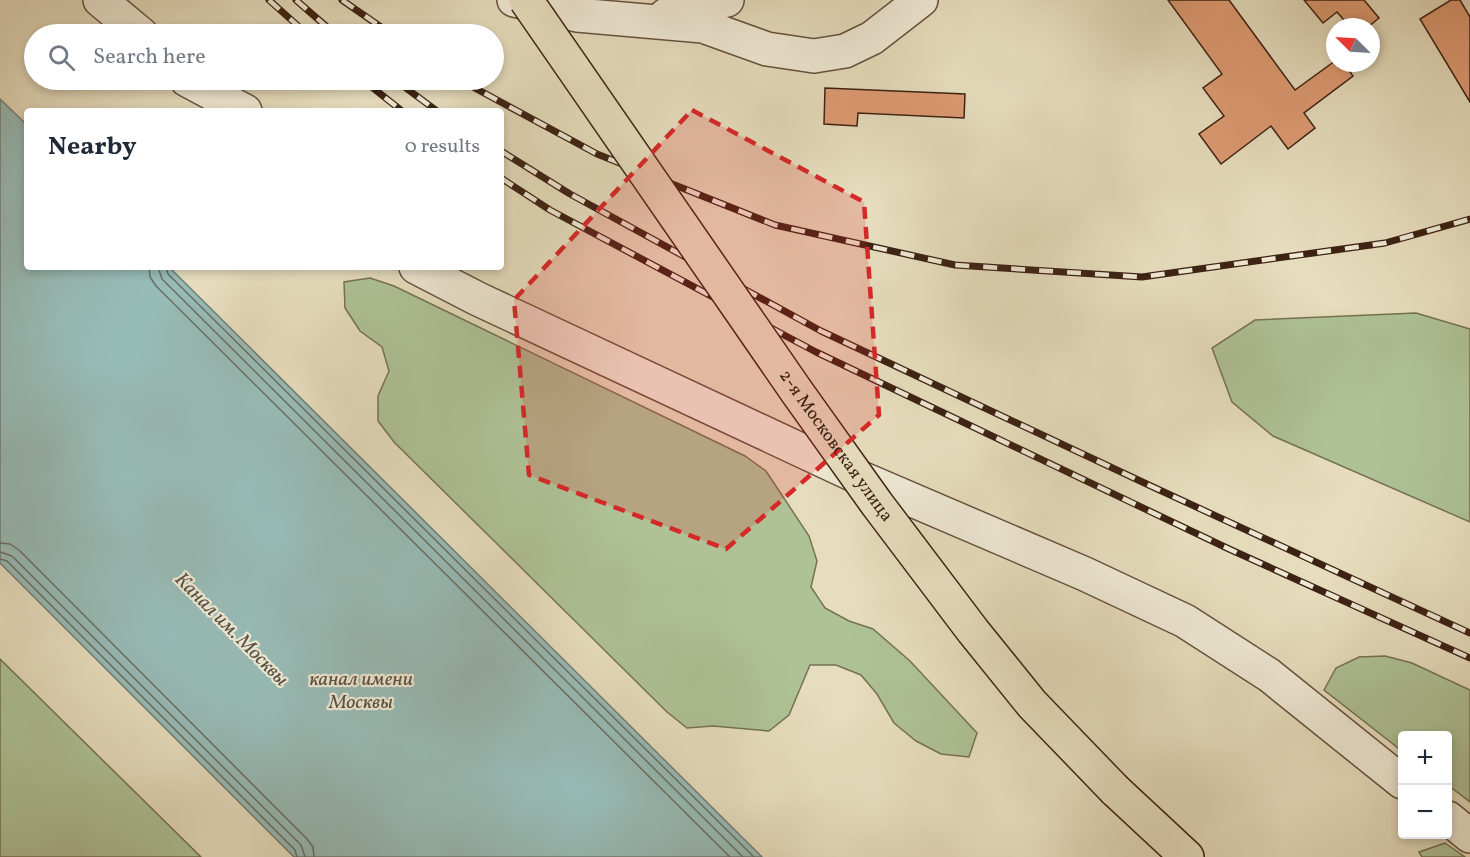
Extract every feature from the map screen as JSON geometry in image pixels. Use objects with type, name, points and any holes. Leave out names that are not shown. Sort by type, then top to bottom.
[{"type":"main road","name":"2-я Московская улица","points":[[526,0],[877,504],[973,631],[1032,704],[1115,790],[1187,857]]},
{"type":"street","points":[[100,0],[129,24]]},
{"type":"street","points":[[514,0],[577,15],[727,0]]},
{"type":"street","points":[[644,10],[703,26],[767,49],[814,56],[845,51],[872,38],[921,0]]},
{"type":"street","points":[[206,90],[239,108]]},
{"type":"street","points":[[422,270],[478,299],[843,470],[1085,574],[1185,621],[1269,675],[1398,779]]},
{"type":"street","points":[[1452,821],[1470,837]]},
{"type":"highlighted area","points":[[692,110],[864,202],[879,415],[726,549],[529,475],[514,300]]},
{"type":"green space","points":[[370,278],[394,286],[745,456],[766,471],[809,536],[817,561],[811,587],[825,608],[849,621],[873,629],[910,661],[977,733],[969,757],[941,754],[916,741],[894,723],[877,694],[861,675],[836,665],[810,665],[789,715],[769,731],[713,726],[687,728],[667,712],[394,442],[378,421],[378,396],[389,371],[382,347],[360,331],[345,308],[344,282]]},
{"type":"green space","points":[[1416,313],[1470,329],[1470,522],[1273,436],[1232,402],[1212,348],[1255,320]]},
{"type":"green space","points":[[1385,656],[1412,663],[1470,690],[1470,802],[1452,788],[1452,731],[1398,731],[1398,748],[1324,690],[1336,668],[1359,657]]},
{"type":"green space","points":[[0,659],[201,857],[0,857]]},
{"type":"green space","points":[[1445,843],[1465,857],[1422,857],[1419,852]]},
{"type":"water","name":"канал имени Москвы","points":[[0,99],[24,122],[24,270],[172,270],[762,857],[294,857],[0,563]]},
{"type":"building","points":[[1168,0],[1229,0],[1295,90],[1326,68],[1326,72],[1350,72],[1353,76],[1304,113],[1315,128],[1288,149],[1271,126],[1221,164],[1199,134],[1224,116],[1203,88],[1222,74]]},
{"type":"building","points":[[1304,0],[1364,0],[1379,18],[1342,18],[1337,12],[1326,18],[1323,23]]},
{"type":"building","points":[[1451,0],[1460,0],[1470,17],[1470,102],[1420,19]]},
{"type":"building","points":[[825,88],[965,94],[964,118],[858,113],[857,126],[824,124]]},
{"type":"railway","points":[[269,0],[296,24]]},
{"type":"railway","points":[[296,0],[324,24]]},
{"type":"railway","points":[[342,0],[377,24]]},
{"type":"railway","points":[[376,90],[398,108]]},
{"type":"railway","points":[[409,90],[433,108]]},
{"type":"railway","points":[[479,90],[597,154],[775,225],[955,265],[1142,277],[1385,243],[1470,219]]},
{"type":"railway","points":[[504,153],[570,194],[821,331],[1470,633]]},
{"type":"railway","points":[[504,180],[550,210],[816,352],[1229,549],[1470,658]]},
{"type":"water label","name":"Канал им. Москвы","points":[[231,630]]}]
